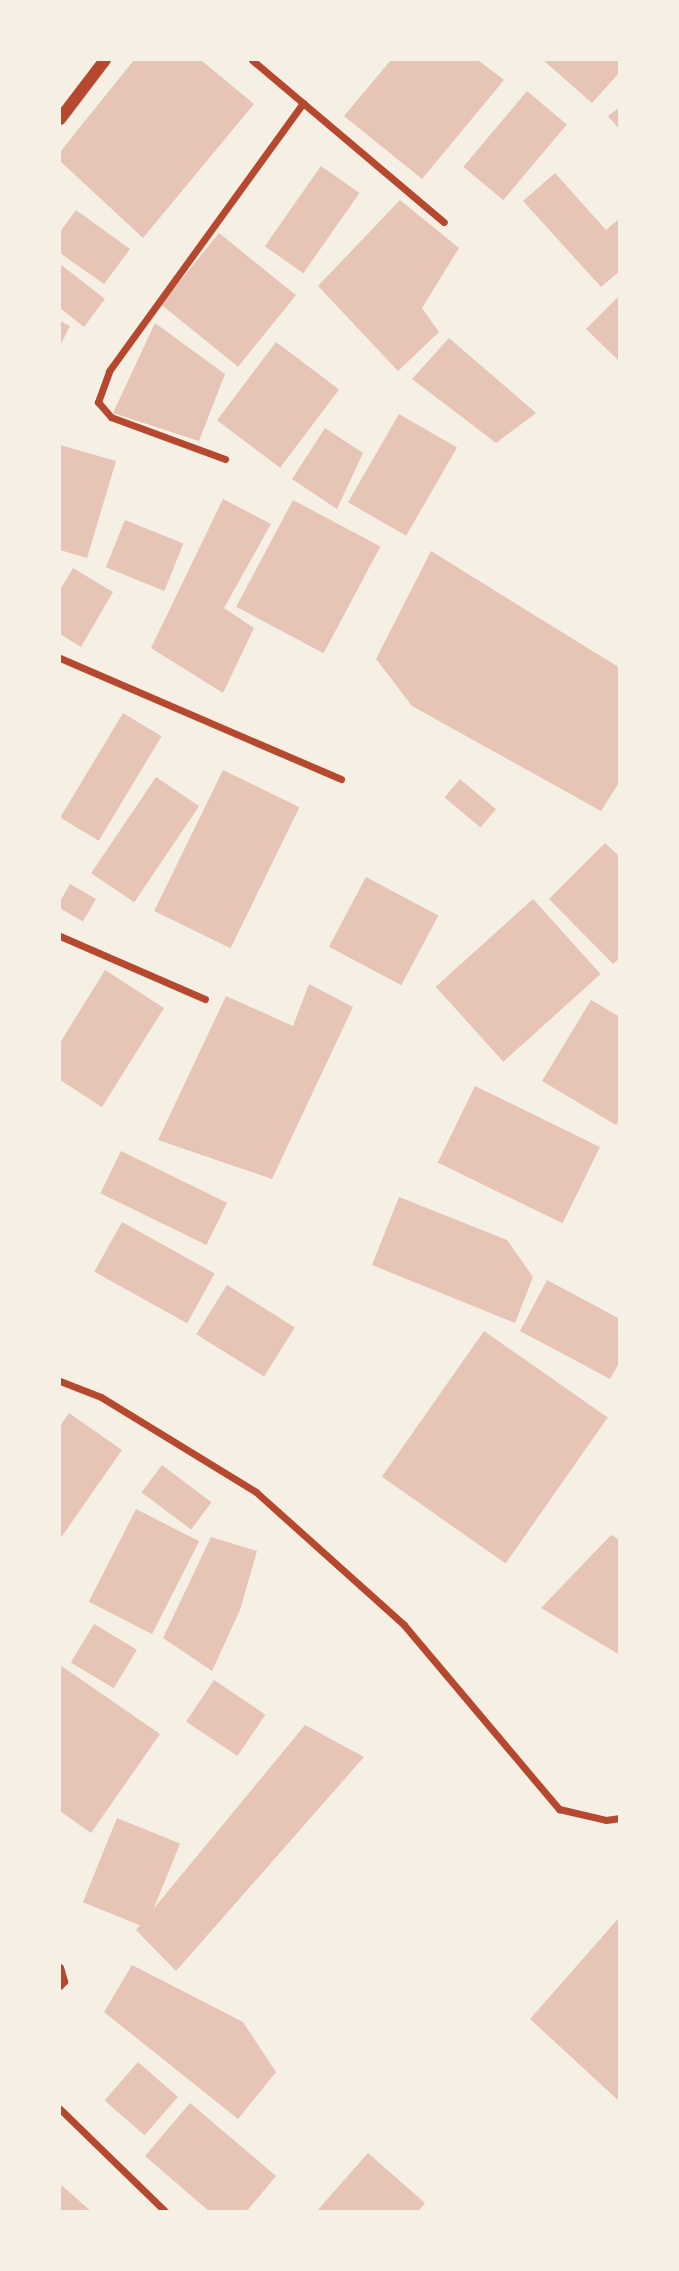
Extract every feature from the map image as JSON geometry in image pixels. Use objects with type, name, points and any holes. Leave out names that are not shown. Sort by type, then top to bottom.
[{"type":"street","points":[[60,119],[105,60]]},
{"type":"street","points":[[252,60],[444,222]]},
{"type":"street","points":[[225,459],[111,417],[98,402],[109,371],[303,103]]},
{"type":"street","points":[[60,658],[341,779]]},
{"type":"street","points":[[60,936],[205,999]]},
{"type":"street","points":[[60,1381],[101,1397],[256,1492],[335,1560],[404,1625],[559,1809],[606,1820],[620,1818]]},
{"type":"street","points":[[60,1967],[64,1981],[60,1986]]},
{"type":"street","points":[[60,2109],[166,2211]]},
{"type":"building","points":[[134,60],[201,60],[254,104],[143,238],[60,161],[60,152]]},
{"type":"building","points":[[391,60],[478,60],[504,80],[422,179],[344,116]]},
{"type":"building","points":[[543,60],[620,60],[620,72],[592,103]]},
{"type":"building","points":[[527,91],[567,124],[503,200],[463,167]]},
{"type":"building","points":[[620,107],[620,130],[608,116]]},
{"type":"building","points":[[321,166],[360,193],[303,273],[265,246]]},
{"type":"building","points":[[555,173],[606,230],[620,218],[620,271],[601,287],[523,201]]},
{"type":"building","points":[[400,200],[459,248],[422,308],[439,332],[398,371],[318,286]]},
{"type":"building","points":[[76,210],[130,249],[104,284],[60,253],[60,232]]},
{"type":"building","points":[[219,233],[296,295],[238,367],[161,304]]},
{"type":"building","points":[[60,264],[105,299],[84,327],[60,308]]},
{"type":"building","points":[[620,295],[620,362],[586,329]]},
{"type":"building","points":[[60,321],[70,326],[60,346]]},
{"type":"building","points":[[155,323],[225,374],[199,441],[113,413]]},
{"type":"building","points":[[449,338],[536,413],[496,443],[412,379]]},
{"type":"building","points":[[276,342],[339,390],[280,468],[217,420]]},
{"type":"building","points":[[399,414],[457,448],[406,536],[348,502]]},
{"type":"building","points":[[325,428],[363,453],[337,509],[292,479]]},
{"type":"building","points":[[60,445],[116,461],[87,558],[60,550]]},
{"type":"building","points":[[223,499],[271,524],[224,608],[254,628],[223,693],[151,648]]},
{"type":"building","points":[[293,500],[380,546],[324,653],[236,607]]},
{"type":"building","points":[[125,520],[183,544],[164,591],[106,567]]},
{"type":"building","points":[[431,551],[620,668],[620,781],[601,811],[412,706],[376,659]]},
{"type":"building","points":[[73,568],[113,592],[81,647],[60,634],[60,590]]},
{"type":"building","points":[[123,713],[162,736],[99,841],[60,818]]},
{"type":"building","points":[[223,770],[299,807],[231,948],[154,911]]},
{"type":"building","points":[[156,777],[199,806],[134,902],[91,873]]},
{"type":"building","points":[[460,779],[496,809],[481,828],[445,797]]},
{"type":"building","points":[[605,843],[620,857],[620,958],[613,964],[549,899]]},
{"type":"building","points":[[366,877],[438,915],[401,985],[329,947]]},
{"type":"building","points":[[70,884],[96,899],[83,922],[60,908],[60,901]]},
{"type":"building","points":[[533,899],[601,974],[503,1062],[436,987]]},
{"type":"building","points":[[105,970],[164,1008],[102,1107],[60,1080],[60,1043]]},
{"type":"building","points":[[309,984],[353,1007],[272,1179],[158,1140],[226,996],[293,1026]]},
{"type":"building","points":[[591,1000],[620,1017],[620,1120],[616,1125],[542,1081]]},
{"type":"building","points":[[475,1086],[600,1147],[563,1223],[438,1162]]},
{"type":"building","points":[[121,1151],[227,1203],[206,1245],[100,1193]]},
{"type":"building","points":[[399,1197],[507,1240],[533,1277],[515,1323],[372,1265]]},
{"type":"building","points":[[122,1222],[215,1273],[187,1323],[94,1272]]},
{"type":"building","points":[[547,1280],[620,1319],[620,1361],[610,1379],[520,1331]]},
{"type":"building","points":[[227,1285],[295,1327],[264,1377],[196,1334]]},
{"type":"building","points":[[484,1331],[608,1418],[506,1563],[382,1477]]},
{"type":"building","points":[[69,1413],[122,1450],[60,1539],[60,1426]]},
{"type":"building","points":[[162,1465],[212,1502],[191,1529],[142,1492]]},
{"type":"building","points":[[136,1509],[199,1541],[152,1634],[89,1602]]},
{"type":"building","points":[[611,1535],[620,1540],[620,1655],[541,1608]]},
{"type":"building","points":[[211,1537],[257,1551],[240,1610],[212,1671],[163,1638]]},
{"type":"building","points":[[94,1624],[137,1650],[114,1688],[71,1663]]},
{"type":"building","points":[[60,1665],[160,1734],[91,1833],[60,1811]]},
{"type":"building","points":[[214,1680],[265,1715],[237,1756],[186,1721]]},
{"type":"building","points":[[305,1725],[364,1757],[176,1971],[136,1930]]},
{"type":"building","points":[[117,1818],[180,1843],[146,1928],[83,1902]]},
{"type":"building","points":[[617,1920],[620,1922],[620,2102],[530,2019]]},
{"type":"building","points":[[132,1965],[243,2022],[276,2072],[238,2119],[104,2012]]},
{"type":"building","points":[[138,2062],[178,2097],[145,2135],[105,2100]]},
{"type":"building","points":[[190,2103],[276,2176],[246,2212],[210,2212],[145,2156]]},
{"type":"building","points":[[368,2153],[425,2203],[418,2212],[316,2212]]},
{"type":"building","points":[[60,2184],[92,2212],[60,2212]]}]
